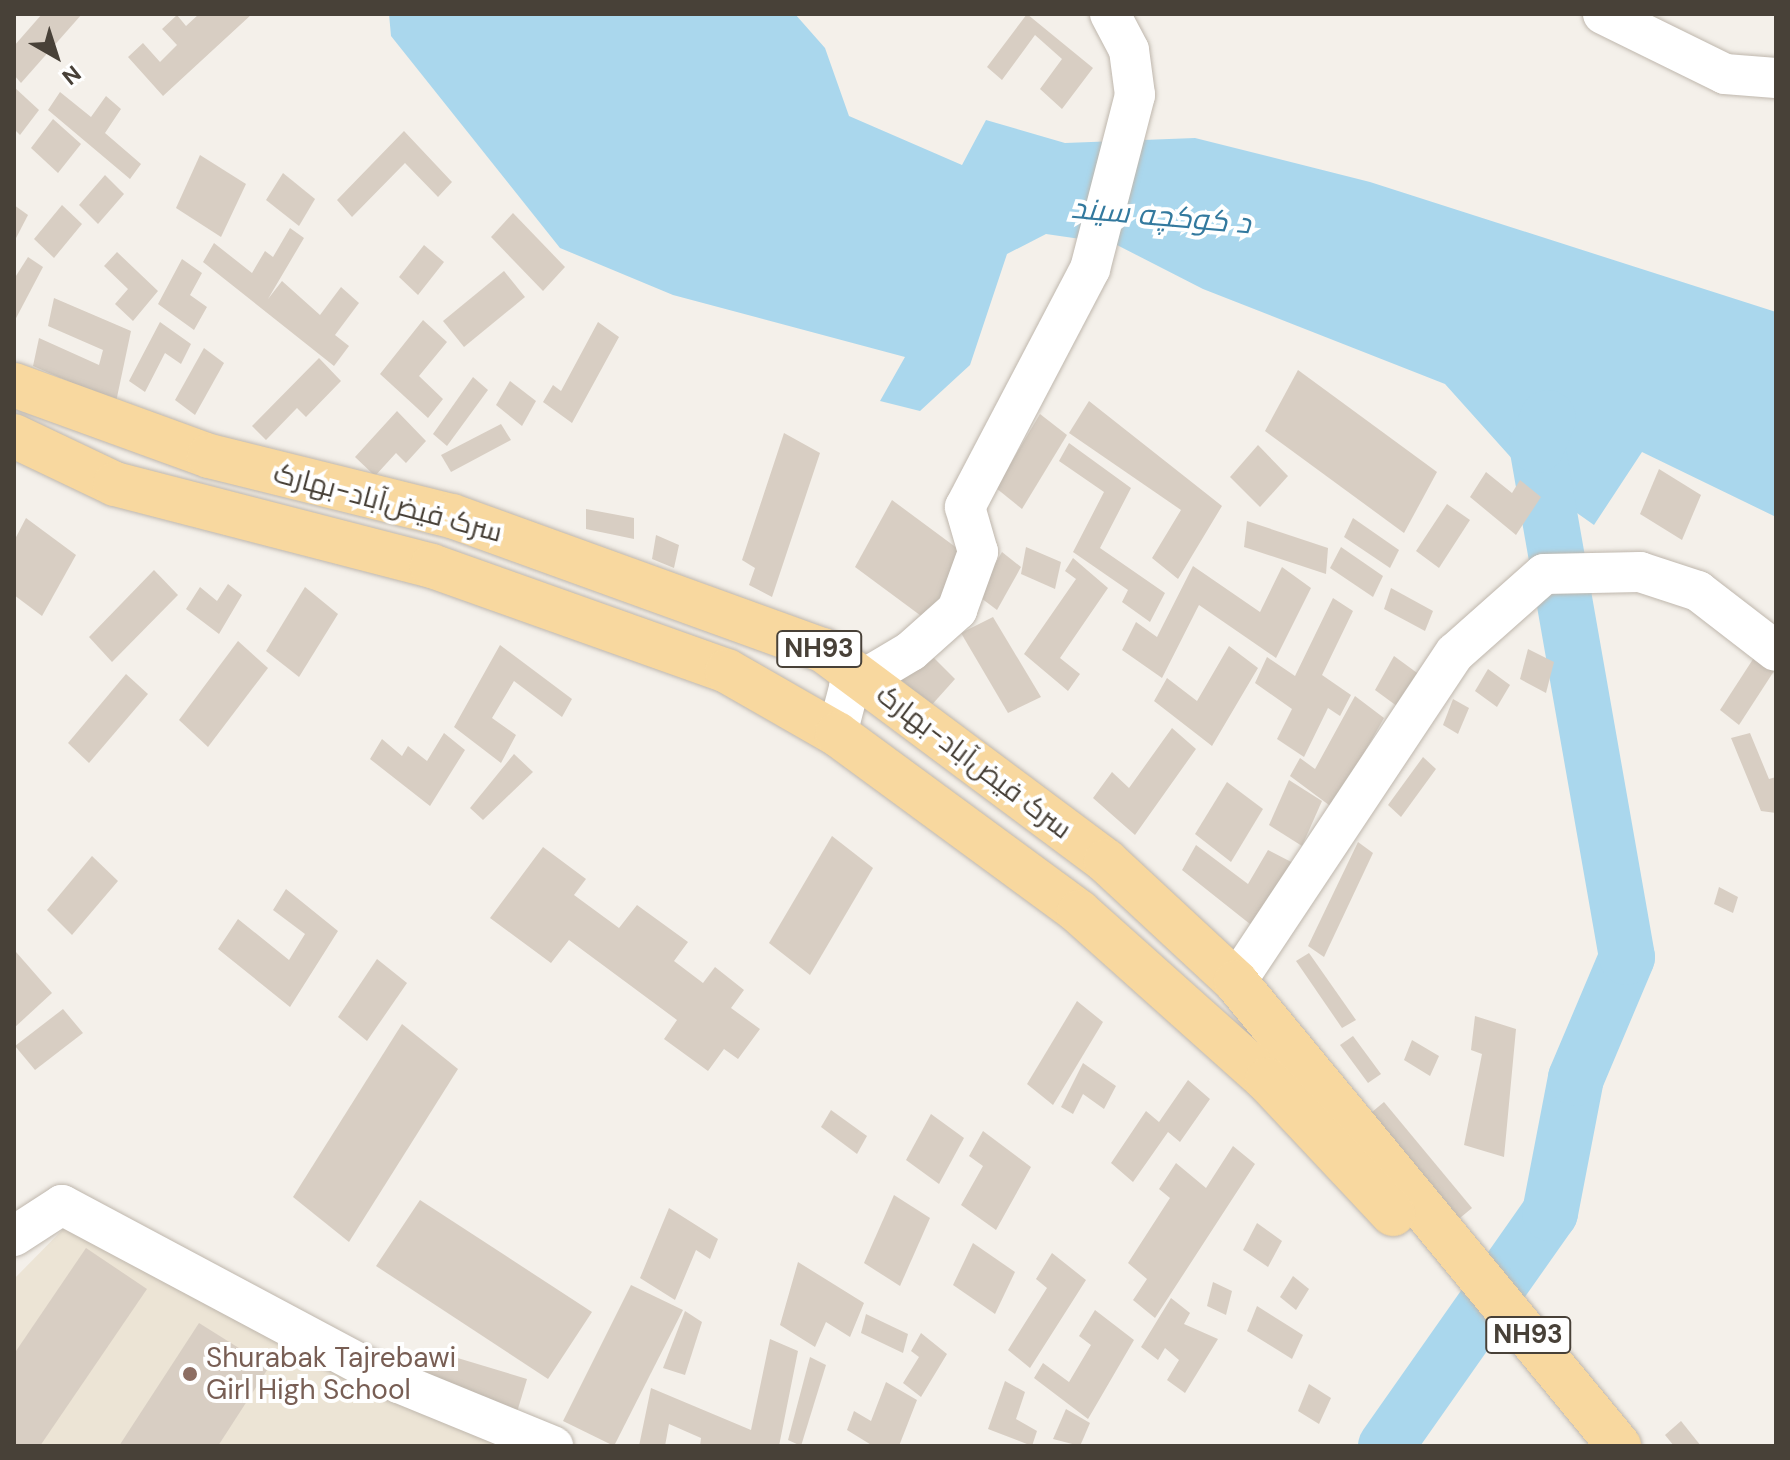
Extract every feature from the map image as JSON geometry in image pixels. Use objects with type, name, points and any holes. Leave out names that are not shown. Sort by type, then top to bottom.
[{"type":"main road","name":"سرک فیض‌آباد-بهارک","points":[[14,385],[209,456],[452,516],[723,608],[823,650],[857,684],[1106,861],[1236,982],[1587,1446]]},
{"type":"main road","name":"سرک فیض‌آباد-بهارک","points":[[14,436],[115,484],[432,566],[727,671],[837,734],[1079,912],[1207,1024],[1431,1236],[1619,1446]]},
{"type":"street","points":[[837,734],[857,684],[911,651],[957,610],[978,552],[965,507],[1090,269],[1135,95],[1129,50],[1110,14]]},
{"type":"street","points":[[1603,14],[1725,74],[1776,78]]},
{"type":"street","points":[[1236,982],[1455,653],[1544,574],[1640,572],[1698,591],[1776,651]]},
{"type":"street","points":[[14,1236],[62,1205],[382,1376],[553,1446]]},
{"type":"shaded area","name":"Shurabak Tajrebawi Girl High School","points":[[72,1220],[519,1446],[14,1446],[14,1279]]},
{"type":"water","name":"د کوکچه سیند","points":[[389,14],[795,14],[825,48],[849,116],[962,165],[986,120],[1065,143],[1195,138],[1370,182],[1776,312],[1776,517],[1642,452],[1594,525],[1533,482],[1445,384],[1203,289],[1115,244],[1046,234],[1007,254],[970,365],[920,411],[880,401],[905,357],[673,295],[560,248],[391,36]]},
{"type":"building","points":[[42,14],[82,14],[21,83],[14,75],[14,46]]},
{"type":"building","points":[[199,14],[252,14],[163,96],[128,57],[143,43],[160,62],[177,45],[162,29],[177,15],[186,26]]},
{"type":"building","points":[[1027,14],[1093,68],[1062,109],[1040,89],[1062,59],[1035,35],[1002,80],[987,67]]},
{"type":"building","points":[[14,87],[39,110],[20,135],[14,129]]},
{"type":"building","points":[[60,92],[91,117],[106,96],[121,109],[105,133],[141,164],[130,179],[48,110]]},
{"type":"building","points":[[53,119],[81,144],[58,173],[31,148]]},
{"type":"building","points":[[404,131],[452,182],[438,197],[405,163],[352,217],[337,200]]},
{"type":"building","points":[[200,155],[246,184],[221,237],[176,208]]},
{"type":"building","points":[[283,173],[315,199],[299,226],[266,200]]},
{"type":"building","points":[[105,175],[124,194],[98,224],[79,205]]},
{"type":"building","points":[[14,205],[28,215],[14,242]]},
{"type":"building","points":[[62,205],[82,224],[54,258],[34,239]]},
{"type":"building","points":[[513,213],[565,267],[543,291],[491,237]]},
{"type":"building","points":[[290,228],[304,238],[268,299],[282,281],[320,315],[341,287],[359,303],[335,335],[349,346],[334,366],[203,262],[214,243],[252,273],[265,251],[273,257]]},
{"type":"building","points":[[424,245],[444,262],[418,295],[399,277]]},
{"type":"building","points":[[117,252],[158,291],[133,321],[115,304],[128,289],[104,266]]},
{"type":"building","points":[[28,257],[43,267],[14,322],[14,279]]},
{"type":"building","points":[[182,259],[202,273],[190,295],[207,307],[194,330],[158,304]]},
{"type":"building","points":[[504,271],[525,297],[464,347],[443,321]]},
{"type":"building","points":[[54,298],[131,331],[116,402],[33,366],[39,338],[99,365],[103,350],[48,326]]},
{"type":"building","points":[[423,320],[447,342],[419,376],[443,399],[428,418],[380,374]]},
{"type":"building","points":[[160,322],[191,344],[181,364],[165,353],[145,392],[129,381]]},
{"type":"building","points":[[598,322],[619,337],[572,423],[543,402],[553,385],[561,391]]},
{"type":"building","points":[[204,348],[224,363],[195,415],[175,400]]},
{"type":"building","points":[[319,358],[341,381],[306,417],[297,408],[266,440],[252,426]]},
{"type":"building","points":[[1298,370],[1437,472],[1404,533],[1265,431]]},
{"type":"building","points":[[473,377],[488,390],[447,446],[433,434]]},
{"type":"building","points":[[510,381],[536,401],[522,426],[496,405]]},
{"type":"building","points":[[1089,401],[1222,506],[1178,579],[1152,558],[1181,510],[1069,433]]},
{"type":"building","points":[[397,411],[426,441],[406,463],[396,453],[375,476],[355,457]]},
{"type":"building","points":[[1040,414],[1067,435],[1022,509],[996,488]]},
{"type":"building","points":[[501,424],[511,440],[451,472],[441,455]]},
{"type":"building","points":[[784,433],[820,453],[772,597],[749,585],[755,568],[742,560]]},
{"type":"building","points":[[1069,443],[1131,488],[1100,548],[1165,593],[1150,622],[1122,602],[1128,590],[1073,552],[1104,492],[1059,461]]},
{"type":"building","points":[[1258,445],[1288,476],[1260,507],[1230,477]]},
{"type":"building","points":[[1659,469],[1701,495],[1682,540],[1640,514]]},
{"type":"building","points":[[1486,472],[1512,493],[1520,480],[1541,497],[1516,535],[1470,497]]},
{"type":"building","points":[[892,500],[969,557],[932,624],[855,567]]},
{"type":"building","points":[[1447,504],[1470,520],[1439,568],[1416,551]]},
{"type":"building","points":[[586,509],[634,518],[634,539],[586,529]]},
{"type":"building","points":[[26,518],[76,555],[42,616],[14,595],[14,541]]},
{"type":"building","points":[[1353,518],[1399,550],[1390,568],[1344,537]]},
{"type":"building","points":[[1247,521],[1328,548],[1326,574],[1244,547]]},
{"type":"building","points":[[656,535],[679,545],[674,568],[652,559]]},
{"type":"building","points":[[1026,547],[1061,562],[1055,589],[1021,574]]},
{"type":"building","points":[[1341,547],[1383,576],[1373,597],[1330,568]]},
{"type":"building","points":[[1002,552],[1021,567],[997,610],[977,595]]},
{"type":"building","points":[[1073,558],[1108,588],[1060,658],[1080,674],[1068,691],[1024,654],[1076,579],[1065,571]]},
{"type":"building","points":[[1193,566],[1260,612],[1282,567],[1311,588],[1276,658],[1199,605],[1162,678],[1122,650],[1136,622],[1157,637]]},
{"type":"building","points":[[154,570],[178,595],[112,662],[89,637]]},
{"type":"building","points":[[228,584],[242,595],[219,634],[186,609],[200,587],[217,601]]},
{"type":"building","points":[[305,587],[338,614],[299,677],[266,651]]},
{"type":"building","points":[[1391,588],[1433,611],[1425,631],[1384,609]]},
{"type":"building","points":[[1333,598],[1353,611],[1322,675],[1351,695],[1340,716],[1328,708],[1304,757],[1277,739],[1292,709],[1255,683],[1267,657],[1295,676]]},
{"type":"building","points":[[993,617],[1041,697],[1008,713],[961,633]]},
{"type":"building","points":[[238,641],[268,668],[208,747],[179,720]]},
{"type":"building","points":[[500,645],[572,699],[562,717],[514,681],[492,718],[516,735],[501,763],[454,727]]},
{"type":"building","points":[[1229,646],[1258,668],[1212,746],[1154,701],[1167,678],[1197,701]]},
{"type":"building","points":[[1528,649],[1554,662],[1546,693],[1520,679]]},
{"type":"building","points":[[926,650],[955,679],[929,708],[900,678]]},
{"type":"building","points":[[1757,653],[1776,668],[1739,725],[1720,710]]},
{"type":"building","points":[[1394,656],[1424,678],[1405,712],[1375,690]]},
{"type":"building","points":[[1488,669],[1510,685],[1497,707],[1475,691]]},
{"type":"building","points":[[126,674],[148,694],[89,763],[68,743]]},
{"type":"building","points":[[1355,696],[1384,718],[1333,808],[1290,776],[1300,758],[1315,769]]},
{"type":"building","points":[[1453,699],[1469,708],[1458,734],[1443,725]]},
{"type":"building","points":[[1172,728],[1196,749],[1135,835],[1093,798],[1112,772],[1129,788]]},
{"type":"building","points":[[444,733],[465,750],[430,806],[370,759],[382,739],[402,756],[408,746],[427,761]]},
{"type":"building","points":[[1750,733],[1769,779],[1776,777],[1776,813],[1761,811],[1731,738]]},
{"type":"building","points":[[514,754],[533,772],[483,820],[470,808]]},
{"type":"building","points":[[1423,757],[1436,769],[1401,817],[1388,805]]},
{"type":"building","points":[[1289,780],[1322,801],[1302,846],[1269,825]]},
{"type":"building","points":[[1227,782],[1263,809],[1231,862],[1195,834]]},
{"type":"building","points":[[832,836],[873,868],[810,975],[769,943]]},
{"type":"building","points":[[1358,842],[1373,853],[1324,957],[1308,946]]},
{"type":"building","points":[[1196,845],[1248,884],[1268,850],[1299,866],[1260,932],[1182,870]]},
{"type":"building","points":[[543,847],[586,879],[574,895],[619,928],[637,905],[688,942],[674,961],[703,983],[715,967],[744,990],[731,1008],[760,1029],[738,1059],[724,1049],[708,1071],[664,1039],[677,1020],[569,940],[551,963],[490,918]]},
{"type":"building","points":[[92,856],[118,881],[72,935],[47,910]]},
{"type":"building","points":[[1719,887],[1738,897],[1733,913],[1714,904]]},
{"type":"building","points":[[286,889],[338,931],[290,1007],[218,949],[238,919],[289,960],[305,934],[273,910]]},
{"type":"building","points":[[16,952],[52,993],[14,1028],[14,954]]},
{"type":"building","points":[[1309,953],[1356,1020],[1342,1028],[1296,961]]},
{"type":"building","points":[[377,959],[407,983],[367,1041],[338,1017]]},
{"type":"building","points":[[1077,1001],[1103,1022],[1053,1105],[1027,1084]]},
{"type":"building","points":[[63,1009],[83,1033],[35,1070],[15,1046]]},
{"type":"building","points":[[1475,1016],[1516,1029],[1504,1157],[1464,1145],[1482,1054],[1471,1050]]},
{"type":"building","points":[[402,1024],[458,1069],[349,1242],[293,1197]]},
{"type":"building","points":[[1353,1036],[1381,1074],[1368,1083],[1340,1045]]},
{"type":"building","points":[[1412,1040],[1439,1056],[1430,1076],[1404,1060]]},
{"type":"building","points":[[1083,1063],[1116,1086],[1104,1109],[1083,1094],[1073,1114],[1061,1107]]},
{"type":"building","points":[[1188,1080],[1210,1099],[1180,1142],[1168,1132],[1133,1182],[1111,1163],[1146,1111],[1159,1122]]},
{"type":"building","points":[[1384,1102],[1472,1208],[1454,1223],[1366,1117]]},
{"type":"building","points":[[831,1110],[867,1136],[857,1154],[821,1127]]},
{"type":"building","points":[[931,1114],[964,1138],[939,1184],[906,1160]]},
{"type":"building","points":[[983,1131],[1031,1167],[996,1230],[961,1205],[983,1166],[969,1156]]},
{"type":"building","points":[[1233,1146],[1255,1164],[1155,1318],[1133,1300],[1147,1279],[1128,1263],[1170,1198],[1159,1189],[1176,1163],[1206,1188]]},
{"type":"building","points":[[894,1195],[930,1218],[900,1286],[864,1263]]},
{"type":"building","points":[[420,1200],[592,1312],[548,1379],[376,1266]]},
{"type":"building","points":[[669,1208],[718,1239],[710,1259],[696,1250],[675,1300],[640,1278]]},
{"type":"building","points":[[1257,1223],[1282,1241],[1268,1267],[1243,1250]]},
{"type":"building","points":[[973,1243],[1015,1272],[995,1314],[953,1285]]},
{"type":"building","points":[[86,1248],[147,1289],[40,1446],[14,1446],[14,1354]]},
{"type":"building","points":[[1052,1253],[1086,1280],[1030,1368],[1008,1350],[1047,1288],[1036,1279]]},
{"type":"building","points":[[798,1262],[864,1303],[850,1337],[826,1322],[815,1347],[780,1325]]},
{"type":"building","points":[[1293,1276],[1309,1289],[1296,1310],[1280,1297]]},
{"type":"building","points":[[1213,1282],[1232,1291],[1226,1315],[1207,1306]]},
{"type":"building","points":[[631,1285],[683,1310],[614,1446],[563,1421]]},
{"type":"building","points":[[1171,1298],[1190,1313],[1184,1324],[1218,1339],[1185,1393],[1167,1380],[1179,1360],[1165,1348],[1158,1360],[1141,1347]]},
{"type":"building","points":[[1257,1306],[1303,1335],[1292,1359],[1247,1331]]},
{"type":"building","points":[[1095,1310],[1134,1340],[1088,1419],[1034,1378],[1043,1363],[1069,1382],[1091,1345],[1079,1336]]},
{"type":"building","points":[[685,1311],[702,1322],[685,1375],[663,1368]]},
{"type":"building","points":[[866,1314],[908,1334],[903,1353],[861,1333]]},
{"type":"building","points":[[199,1323],[269,1367],[218,1446],[119,1446]]},
{"type":"building","points":[[921,1333],[947,1354],[921,1397],[903,1383],[919,1357],[911,1351]]},
{"type":"building","points":[[770,1339],[798,1351],[779,1446],[700,1446],[701,1438],[669,1424],[665,1446],[639,1446],[651,1388],[751,1430]]},
{"type":"building","points":[[431,1350],[527,1379],[517,1412],[422,1383]]},
{"type":"building","points":[[810,1357],[826,1365],[801,1446],[788,1440]]},
{"type":"building","points":[[1005,1381],[1025,1392],[1016,1419],[1037,1431],[1032,1446],[988,1429]]},
{"type":"building","points":[[886,1382],[917,1400],[899,1446],[873,1446],[847,1430],[854,1411],[871,1421]]},
{"type":"building","points":[[1309,1384],[1331,1398],[1319,1424],[1298,1411]]},
{"type":"building","points":[[1066,1409],[1090,1423],[1080,1446],[1053,1439]]},
{"type":"building","points":[[1681,1421],[1701,1446],[1674,1446],[1665,1435]]},
{"type":"waterway","points":[[1386,1446],[1550,1213],[1576,1078],[1627,957],[1537,445],[1548,418]]},
{"type":"place","name":"Shurabak Tajrebawi Girl High School","points":[[190,1374]]}]
